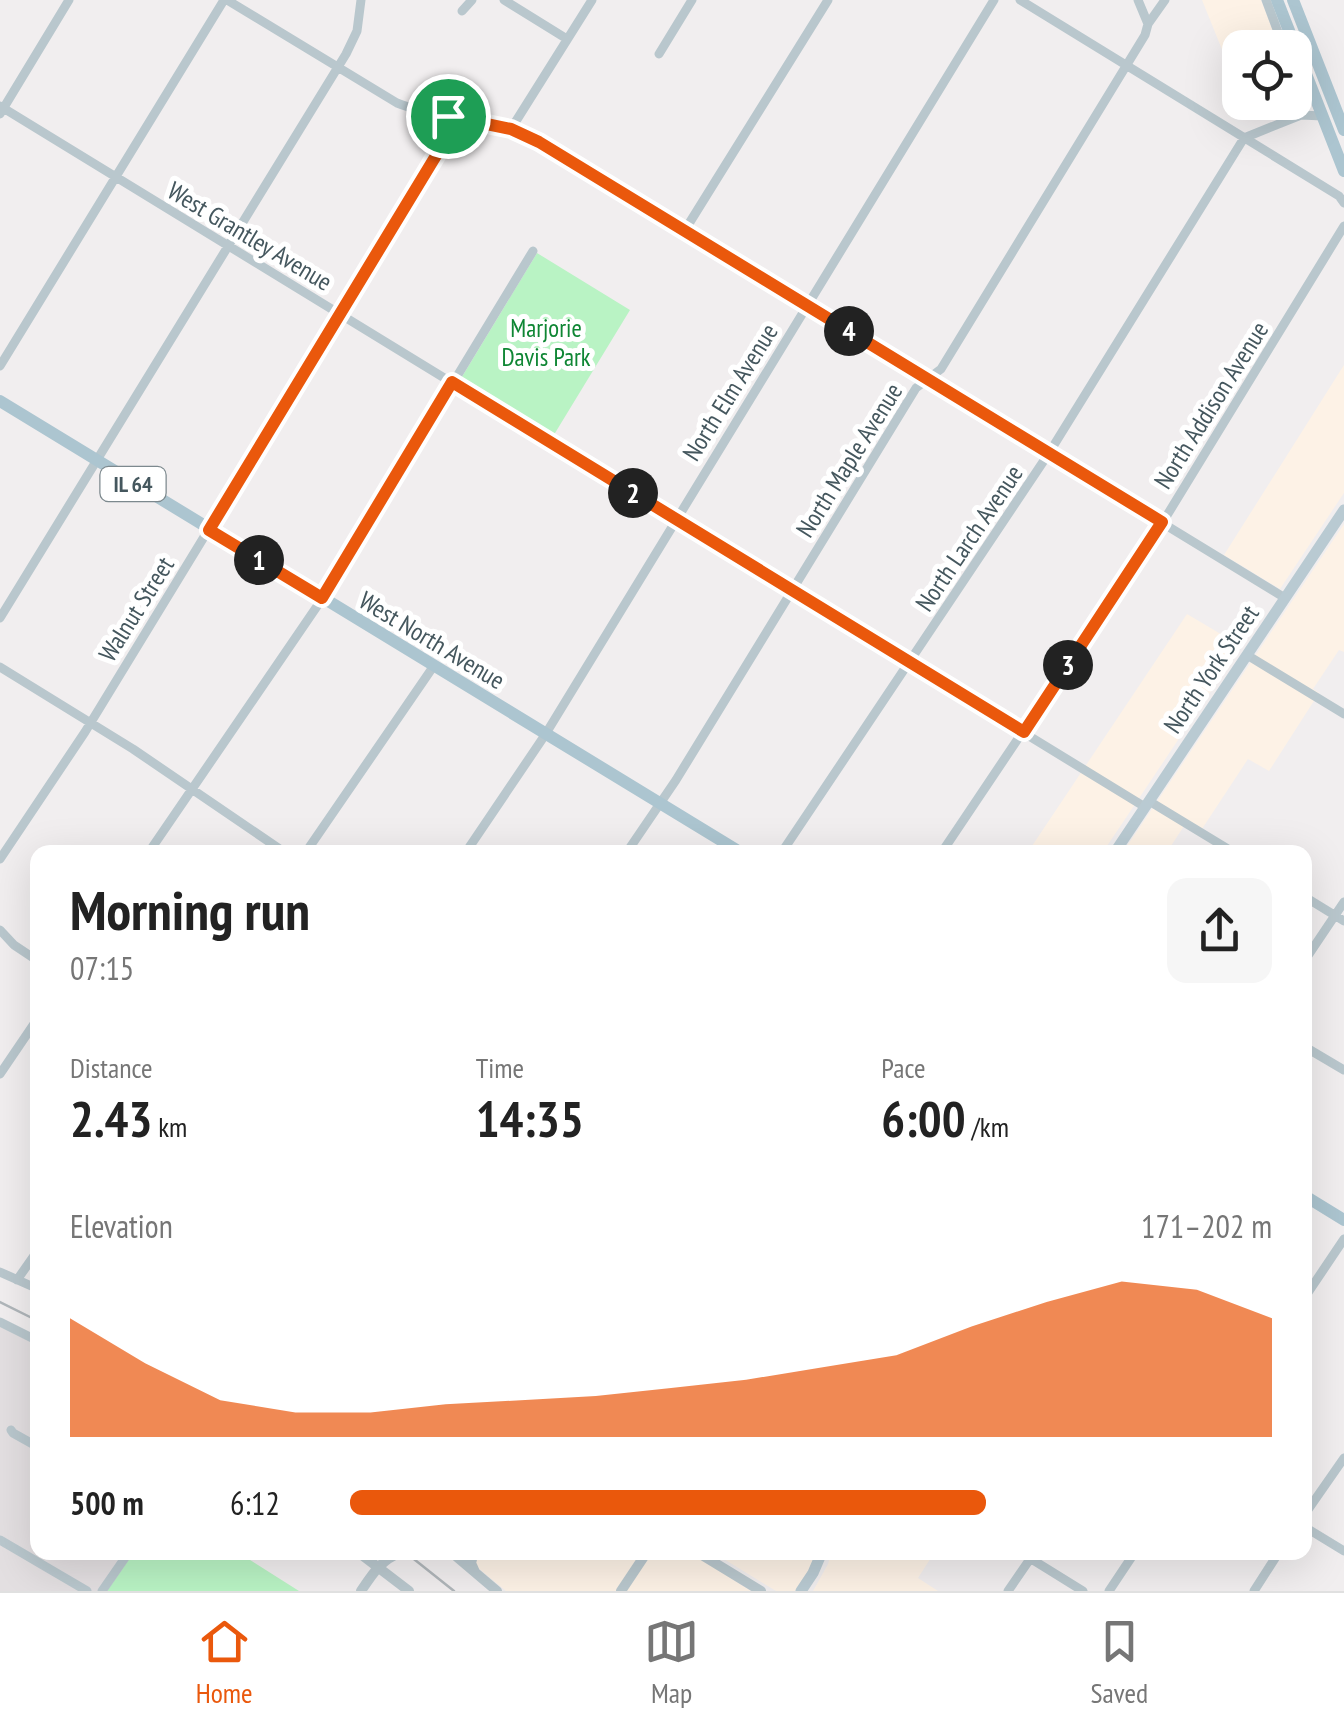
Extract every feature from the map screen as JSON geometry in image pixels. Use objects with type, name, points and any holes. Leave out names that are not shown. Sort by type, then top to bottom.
[{"type":"main road","points":[[1277,0],[1344,171]]},
{"type":"main road","points":[[1294,0],[1344,130]]},
{"type":"main road","name":"West North Avenue","points":[[0,401],[728,845]]},
{"type":"main road","name":"North York Street","points":[[1120,845],[1344,510]]},
{"type":"main road","points":[[1312,1200],[1344,1220]]},
{"type":"main road","points":[[801,1591],[819,1560]]},
{"type":"street","points":[[1,110],[70,0]]},
{"type":"street","points":[[0,366],[226,0],[396,102],[511,129],[539,142],[1285,598]]},
{"type":"street","points":[[0,618],[358,31],[361,0]]},
{"type":"street","points":[[462,11],[472,0]]},
{"type":"street","points":[[504,0],[567,40]]},
{"type":"street","points":[[511,129],[592,0]]},
{"type":"street","points":[[660,54],[692,0]]},
{"type":"street","points":[[685,230],[828,0]]},
{"type":"street","name":"North Elm Avenue","points":[[471,845],[545,735],[994,0]]},
{"type":"street","points":[[1020,0],[1339,196],[1344,203]]},
{"type":"street","points":[[1138,0],[1148,24]]},
{"type":"street","name":"North Maple Avenue","points":[[632,845],[676,780],[916,388],[940,369],[1165,0]]},
{"type":"street","points":[[1266,0],[1277,30]]},
{"type":"street","name":"West Grantley Avenue","points":[[1,110],[1024,732],[1221,845]]},
{"type":"street","name":"Walnut Street","points":[[0,860],[209,530],[437,154],[448,116]]},
{"type":"street","points":[[1312,116],[1323,116]]},
{"type":"street","points":[[1244,138],[1289,120]]},
{"type":"street","name":"North Larch Avenue","points":[[787,845],[1049,453],[1244,138]]},
{"type":"street","name":"North Addison Avenue","points":[[947,845],[1162,522],[1344,226]]},
{"type":"street","points":[[154,845],[322,598],[533,251]]},
{"type":"street","points":[[1247,655],[1344,714]]},
{"type":"street","points":[[311,845],[433,666]]},
{"type":"street","points":[[0,667],[274,845]]},
{"type":"street","points":[[1312,901],[1340,918]]},
{"type":"street","points":[[1312,952],[1340,918],[1344,902]]},
{"type":"street","points":[[0,930],[30,956]]},
{"type":"street","points":[[0,1074],[30,1030]]},
{"type":"street","points":[[1312,1050],[1344,1070]]},
{"type":"street","points":[[1312,1287],[1344,1239]]},
{"type":"street","points":[[17,1280],[30,1261]]},
{"type":"street","points":[[0,1272],[30,1286]]},
{"type":"street","points":[[0,1322],[30,1337]]},
{"type":"street","points":[[11,1430],[30,1443]]},
{"type":"street","points":[[1312,1504],[1344,1459]]},
{"type":"street","points":[[1312,1531],[1344,1551]]},
{"type":"street","points":[[0,1540],[30,1558]]},
{"type":"street","points":[[34,1560],[87,1591]]},
{"type":"street","points":[[102,1591],[123,1560]]},
{"type":"street","points":[[368,1560],[410,1591]]},
{"type":"street","points":[[361,1591],[386,1560]]},
{"type":"street","points":[[461,1560],[497,1591]]},
{"type":"street","points":[[472,1560],[476,1572]]},
{"type":"street","points":[[621,1591],[642,1560]]},
{"type":"street","points":[[710,1560],[761,1591]]},
{"type":"street","points":[[1008,1591],[1029,1560]]},
{"type":"street","points":[[1033,1560],[1083,1591]]},
{"type":"street","points":[[1109,1591],[1129,1560]]},
{"type":"street","points":[[1254,1591],[1274,1560]]},
{"type":"shaded area","points":[[1202,0],[1261,0],[1272,30],[1222,30],[1222,49]]},
{"type":"shaded area","points":[[1344,365],[1344,493],[1280,589],[1224,555]]},
{"type":"shaded area","points":[[1344,524],[1344,652],[1339,650],[1313,689],[1319,693],[1269,771],[1248,759],[1198,835],[1184,826],[1172,845],[1128,845]]},
{"type":"shaded area","points":[[1187,614],[1241,646],[1108,845],[1033,845]]},
{"type":"shaded area","points":[[0,1326],[30,1341],[30,1560],[123,1560],[102,1591],[0,1591]]},
{"type":"shaded area","points":[[638,1560],[617,1591],[506,1591],[471,1562]]},
{"type":"shaded area","points":[[646,1560],[702,1560],[751,1591],[625,1591]]},
{"type":"shaded area","points":[[725,1560],[814,1560],[795,1591],[776,1591]]},
{"type":"shaded area","points":[[829,1560],[930,1560],[918,1578],[938,1591],[813,1591]]},
{"type":"green space","name":"Marjorie Davis Park","points":[[537,253],[630,310],[552,438],[460,380]]},
{"type":"green space","points":[[128,1560],[250,1560],[299,1591],[107,1591]]},
{"type":"railway","points":[[0,1302],[30,1317]]},
{"type":"railway","points":[[415,1560],[454,1591]]},
{"type":"route","points":[[448,116],[511,129],[539,142],[1162,522],[1024,732],[452,382],[322,598],[209,530],[437,154],[448,116]]}]
